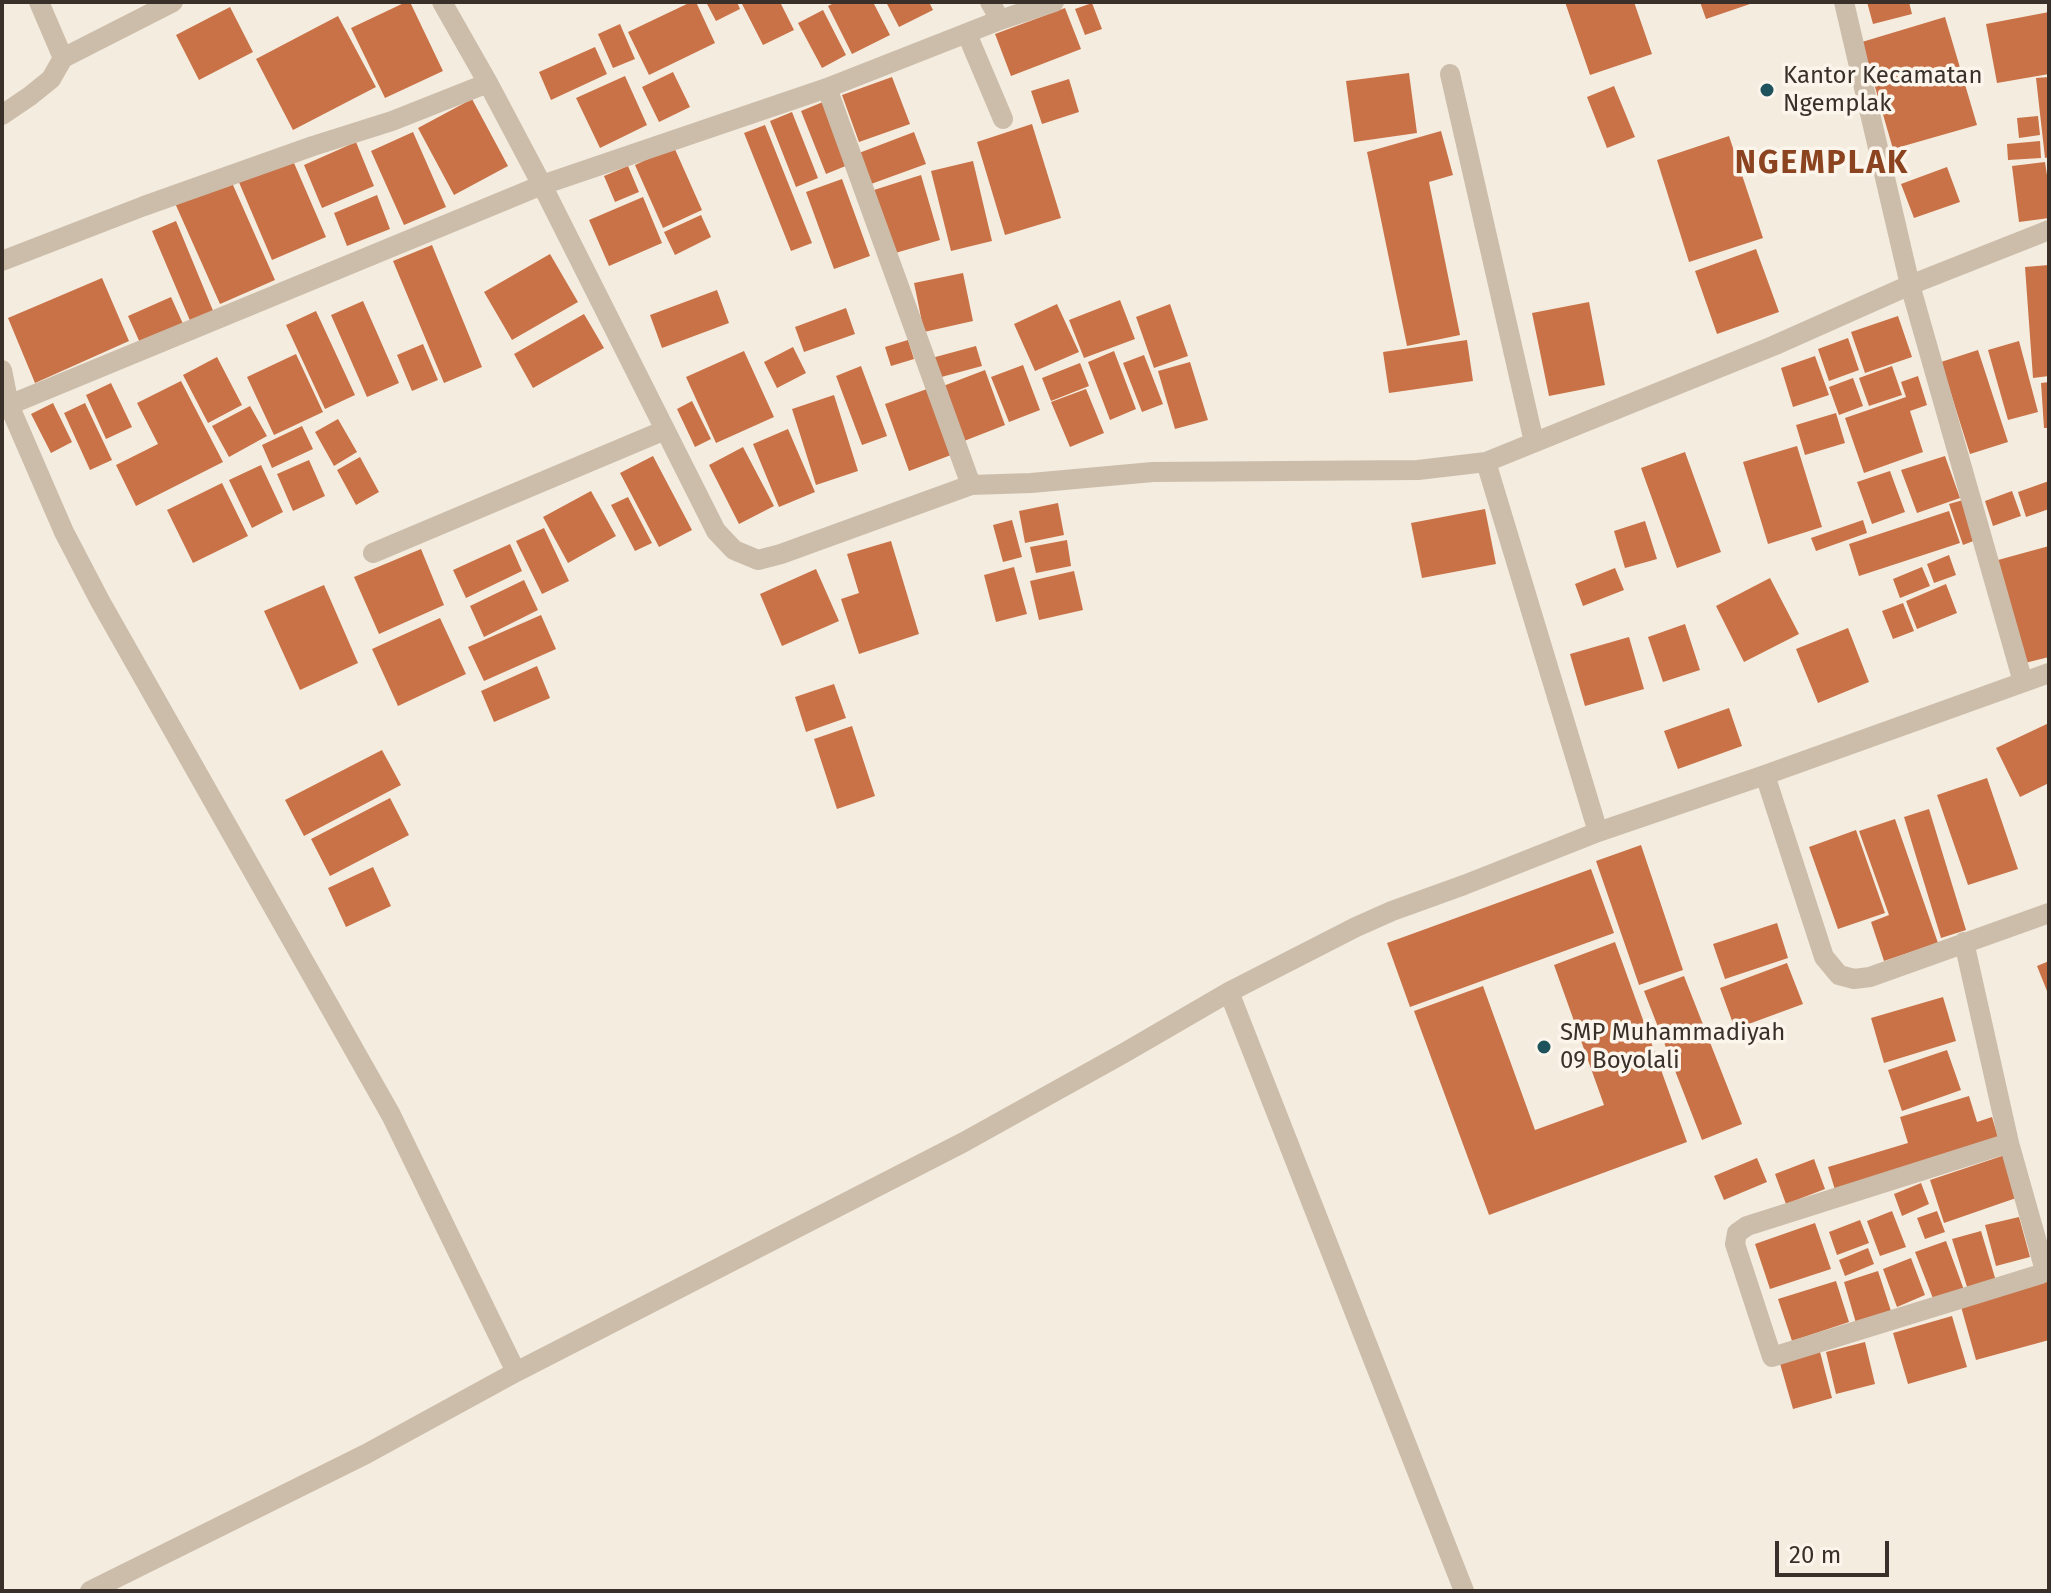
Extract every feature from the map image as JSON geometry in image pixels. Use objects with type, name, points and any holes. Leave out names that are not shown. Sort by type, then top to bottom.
[{"type":"street","points":[[39,2],[63,58]]},
{"type":"street","points":[[2,115],[51,79],[63,58],[173,2]]},
{"type":"street","points":[[9,405],[542,185],[827,88],[967,34],[995,11],[1054,2]]},
{"type":"street","points":[[1844,2],[1910,285],[2023,682]]},
{"type":"street","points":[[449,4],[716,531],[734,550],[758,560],[971,485],[1153,472],[1418,470],[1486,462],[2049,230]]},
{"type":"street","points":[[967,34],[1003,119]]},
{"type":"street","points":[[1450,74],[1534,442]]},
{"type":"street","points":[[2,261],[144,206],[392,121],[488,83]]},
{"type":"street","points":[[827,88],[971,485]]},
{"type":"street","points":[[2,370],[9,405],[64,532],[391,1115],[516,1372]]},
{"type":"street","points":[[373,553],[665,430]]},
{"type":"street","points":[[1486,462],[1598,832]]},
{"type":"street","points":[[90,1591],[366,1454],[516,1372],[964,1142],[1229,992],[1392,911],[1598,832],[2049,673]]},
{"type":"street","points":[[1765,775],[1824,957],[1839,975],[1854,979],[1870,977],[2049,913]]},
{"type":"street","points":[[1964,942],[2009,1143],[2044,1267],[2041,1274],[1772,1357],[1735,1244],[1737,1233],[1747,1226],[2009,1143]]},
{"type":"street","points":[[1229,992],[1464,1591]]},
{"type":"building","points":[[410,2],[443,71],[385,98],[351,28]]},
{"type":"building","points":[[696,2],[715,43],[649,75],[628,32]]},
{"type":"building","points":[[706,2],[737,2],[740,9],[716,21]]},
{"type":"building","points":[[741,2],[780,2],[794,30],[763,45]]},
{"type":"building","points":[[836,2],[873,2],[890,35],[852,54],[828,6]]},
{"type":"building","points":[[886,2],[929,2],[933,10],[899,27]]},
{"type":"building","points":[[1565,2],[1634,2],[1652,54],[1590,75]]},
{"type":"building","points":[[1700,2],[1753,2],[1753,3],[1706,19]]},
{"type":"building","points":[[1867,2],[1909,2],[1912,14],[1873,24]]},
{"type":"building","points":[[1092,3],[1102,29],[1085,35],[1075,9]]},
{"type":"building","points":[[230,7],[253,52],[199,80],[176,35]]},
{"type":"building","points":[[1065,8],[1081,49],[1011,76],[995,34]]},
{"type":"building","points":[[823,10],[846,55],[822,68],[798,23]]},
{"type":"building","points":[[2049,12],[2049,74],[1997,83],[1986,24]]},
{"type":"building","points":[[338,16],[376,87],[293,130],[256,59]]},
{"type":"building","points":[[1945,17],[1977,125],[1893,149],[1862,42]]},
{"type":"building","points":[[620,24],[635,59],[613,68],[598,34]]},
{"type":"building","points":[[595,47],[607,74],[551,100],[539,72]]},
{"type":"building","points":[[673,72],[690,107],[659,122],[642,87]]},
{"type":"building","points":[[1409,73],[1417,133],[1354,142],[1346,81]]},
{"type":"building","points":[[625,76],[647,125],[600,148],[576,98]]},
{"type":"building","points":[[892,77],[910,124],[859,142],[842,95]]},
{"type":"building","points":[[2049,77],[2049,157],[2045,158],[2036,78]]},
{"type":"building","points":[[1069,79],[1079,112],[1042,124],[1031,91]]},
{"type":"building","points":[[1614,86],[1635,137],[1607,148],[1587,97]]},
{"type":"building","points":[[472,99],[508,166],[454,195],[418,128]]},
{"type":"building","points":[[823,102],[848,165],[826,174],[801,111]]},
{"type":"building","points":[[792,112],[818,178],[796,187],[770,121]]},
{"type":"building","points":[[2038,116],[2040,135],[2019,138],[2017,118]]},
{"type":"building","points":[[1032,124],[1061,218],[1005,235],[977,142]]},
{"type":"building","points":[[765,125],[812,243],[791,251],[744,133]]},
{"type":"building","points":[[1441,131],[1453,175],[1429,182],[1460,335],[1407,346],[1367,152]]},
{"type":"building","points":[[413,132],[446,207],[404,225],[371,151]]},
{"type":"building","points":[[914,132],[926,164],[871,184],[859,153]]},
{"type":"building","points":[[1729,136],[1763,238],[1689,262],[1657,160]]},
{"type":"building","points":[[2040,141],[2041,158],[2008,160],[2007,144]]},
{"type":"building","points":[[356,142],[374,186],[322,208],[304,165]]},
{"type":"building","points":[[674,147],[702,210],[663,228],[635,165]]},
{"type":"building","points":[[291,156],[326,237],[272,260],[238,180]]},
{"type":"building","points":[[973,161],[992,241],[951,251],[931,171]]},
{"type":"building","points":[[2045,162],[2049,218],[2019,222],[2012,166]]},
{"type":"building","points":[[628,166],[639,192],[615,202],[604,176]]},
{"type":"building","points":[[1947,167],[1960,202],[1914,218],[1901,184]]},
{"type":"building","points":[[921,175],[940,240],[892,254],[874,190]]},
{"type":"building","points":[[229,176],[275,280],[220,304],[174,201]]},
{"type":"building","points":[[842,179],[870,256],[834,269],[806,192]]},
{"type":"building","points":[[377,195],[390,229],[347,246],[334,213]]},
{"type":"building","points":[[643,197],[662,243],[609,266],[589,220]]},
{"type":"building","points":[[701,215],[711,237],[675,255],[664,232]]},
{"type":"building","points":[[176,221],[214,313],[191,323],[152,231]]},
{"type":"building","points":[[432,245],[482,367],[444,383],[393,261]]},
{"type":"building","points":[[1756,249],[1779,312],[1717,334],[1695,271]]},
{"type":"building","points":[[550,254],[578,302],[512,340],[484,292]]},
{"type":"building","points":[[2049,265],[2049,376],[2033,378],[2025,267]]},
{"type":"building","points":[[963,273],[973,321],[924,332],[914,283]]},
{"type":"building","points":[[102,278],[129,341],[35,383],[8,318]]},
{"type":"building","points":[[717,290],[729,323],[662,348],[650,315]]},
{"type":"building","points":[[171,297],[184,326],[141,345],[128,316]]},
{"type":"building","points":[[1120,300],[1135,339],[1084,358],[1069,320]]},
{"type":"building","points":[[363,301],[399,383],[367,397],[331,315]]},
{"type":"building","points":[[1589,302],[1605,385],[1549,396],[1532,313]]},
{"type":"building","points":[[1057,304],[1079,352],[1035,371],[1014,324]]},
{"type":"building","points":[[1170,304],[1188,356],[1154,368],[1136,317]]},
{"type":"building","points":[[846,308],[855,334],[804,352],[795,327]]},
{"type":"building","points":[[316,311],[355,395],[325,409],[286,325]]},
{"type":"building","points":[[584,314],[604,348],[533,388],[514,354]]},
{"type":"building","points":[[1898,316],[1912,357],[1865,373],[1851,332]]},
{"type":"building","points":[[1848,338],[1859,370],[1829,381],[1818,349]]},
{"type":"building","points":[[908,340],[914,359],[891,366],[885,347]]},
{"type":"building","points":[[1467,340],[1473,381],[1389,393],[1383,352]]},
{"type":"building","points":[[2019,341],[2038,412],[2008,420],[1988,350]]},
{"type":"building","points":[[423,344],[438,380],[412,391],[397,355]]},
{"type":"building","points":[[976,346],[982,366],[934,379],[928,359]]},
{"type":"building","points":[[793,347],[806,373],[777,388],[764,362]]},
{"type":"building","points":[[1978,350],[2008,442],[1970,454],[1941,362]]},
{"type":"building","points":[[744,351],[774,417],[716,443],[686,377]]},
{"type":"building","points":[[1114,351],[1136,409],[1110,420],[1088,362]]},
{"type":"building","points":[[296,354],[323,412],[274,435],[247,377]]},
{"type":"building","points":[[1144,355],[1163,404],[1142,412],[1123,363]]},
{"type":"building","points":[[1815,356],[1829,395],[1793,407],[1781,368]]},
{"type":"building","points":[[217,357],[242,405],[208,423],[183,375]]},
{"type":"building","points":[[1190,362],[1208,420],[1175,429],[1158,371]]},
{"type":"building","points":[[1080,363],[1089,386],[1051,401],[1042,378]]},
{"type":"building","points":[[1023,365],[1040,410],[1009,422],[991,377]]},
{"type":"building","points":[[861,366],[887,436],[862,445],[836,376]]},
{"type":"building","points":[[1892,366],[1902,395],[1869,406],[1859,378]]},
{"type":"building","points":[[985,370],[1005,425],[959,443],[938,388]]},
{"type":"building","points":[[1918,376],[1927,405],[1910,411],[1923,452],[1864,473],[1845,418],[1906,397],[1901,382]]},
{"type":"building","points":[[1853,378],[1863,406],[1839,415],[1829,387]]},
{"type":"building","points":[[181,381],[223,462],[136,506],[116,465],[158,444],[137,403]]},
{"type":"building","points":[[2049,382],[2049,428],[2044,428],[2041,383]]},
{"type":"building","points":[[111,383],[132,427],[106,439],[86,395]]},
{"type":"building","points":[[927,389],[951,455],[909,471],[885,404]]},
{"type":"building","points":[[1086,389],[1104,433],[1070,447],[1051,402]]},
{"type":"building","points":[[834,395],[858,471],[816,485],[792,409]]},
{"type":"building","points":[[692,401],[711,439],[695,447],[677,409]]},
{"type":"building","points":[[53,403],[72,442],[51,453],[31,414]]},
{"type":"building","points":[[85,403],[112,460],[90,470],[64,413]]},
{"type":"building","points":[[250,406],[267,436],[229,457],[212,426]]},
{"type":"building","points":[[1836,413],[1845,443],[1805,455],[1796,425]]},
{"type":"building","points":[[338,419],[357,452],[334,466],[315,432]]},
{"type":"building","points":[[302,426],[313,449],[272,468],[262,445]]},
{"type":"building","points":[[788,429],[815,492],[779,507],[753,444]]},
{"type":"building","points":[[1797,446],[1822,527],[1768,544],[1743,462]]},
{"type":"building","points":[[743,447],[774,506],[739,524],[709,465]]},
{"type":"building","points":[[1685,452],[1721,552],[1677,568],[1641,468]]},
{"type":"building","points":[[653,456],[692,530],[659,547],[620,473]]},
{"type":"building","points":[[1945,456],[1960,498],[1917,513],[1901,470]]},
{"type":"building","points":[[360,457],[379,492],[356,505],[337,470]]},
{"type":"building","points":[[309,460],[325,496],[293,511],[277,474]]},
{"type":"building","points":[[261,465],[283,512],[252,528],[229,480]]},
{"type":"building","points":[[1890,471],[1905,512],[1872,524],[1857,482]]},
{"type":"building","points":[[2049,481],[2049,509],[2026,517],[2018,492]]},
{"type":"building","points":[[222,483],[248,536],[193,563],[167,510]]},
{"type":"building","points":[[591,491],[616,536],[568,563],[543,517]]},
{"type":"building","points":[[2012,491],[2021,516],[1993,526],[1985,501]]},
{"type":"building","points":[[628,497],[652,543],[635,551],[611,505]]},
{"type":"building","points":[[1963,500],[1976,540],[1963,545],[1949,504]]},
{"type":"building","points":[[1058,503],[1064,535],[1025,543],[1019,511]]},
{"type":"building","points":[[1485,509],[1496,564],[1422,578],[1411,523]]},
{"type":"building","points":[[1949,511],[1960,543],[1859,576],[1849,544]]},
{"type":"building","points":[[1012,520],[1022,557],[1003,562],[993,525]]},
{"type":"building","points":[[1863,520],[1867,533],[1816,551],[1811,538]]},
{"type":"building","points":[[1645,521],[1657,559],[1625,568],[1614,531]]},
{"type":"building","points":[[544,528],[569,581],[542,594],[516,541]]},
{"type":"building","points":[[1067,540],[1071,566],[1036,573],[1030,547]]},
{"type":"building","points":[[891,541],[919,634],[859,654],[841,599],[859,593],[847,554]]},
{"type":"building","points":[[510,544],[522,571],[466,598],[453,570]]},
{"type":"building","points":[[2049,546],[2049,657],[2025,663],[1998,560]]},
{"type":"building","points":[[421,549],[444,605],[379,634],[354,577]]},
{"type":"building","points":[[1949,555],[1956,575],[1934,583],[1927,564]]},
{"type":"building","points":[[1014,567],[1027,614],[996,622],[984,575]]},
{"type":"building","points":[[1922,567],[1930,586],[1900,598],[1893,579]]},
{"type":"building","points":[[1615,568],[1624,590],[1583,606],[1575,584]]},
{"type":"building","points":[[816,569],[839,621],[782,646],[760,594]]},
{"type":"building","points":[[1074,571],[1083,610],[1039,620],[1030,581]]},
{"type":"building","points":[[1770,578],[1799,634],[1744,662],[1716,606]]},
{"type":"building","points":[[524,580],[538,610],[484,637],[470,606]]},
{"type":"building","points":[[1946,584],[1957,613],[1917,629],[1906,601]]},
{"type":"building","points":[[324,585],[358,663],[300,690],[264,611]]},
{"type":"building","points":[[1903,603],[1914,631],[1893,639],[1882,611]]},
{"type":"building","points":[[541,615],[556,649],[484,681],[468,647]]},
{"type":"building","points":[[440,618],[466,674],[398,706],[372,649]]},
{"type":"building","points":[[1685,624],[1700,670],[1663,682],[1648,637]]},
{"type":"building","points":[[1848,628],[1869,682],[1818,703],[1796,649]]},
{"type":"building","points":[[1629,637],[1644,689],[1585,706],[1570,654]]},
{"type":"building","points":[[537,666],[550,698],[494,722],[481,691]]},
{"type":"building","points":[[834,684],[846,718],[806,732],[795,697]]},
{"type":"building","points":[[1729,708],[1742,746],[1678,769],[1664,731]]},
{"type":"building","points":[[2049,723],[2049,783],[2020,797],[1996,748]]},
{"type":"building","points":[[852,726],[875,796],[837,809],[814,739]]},
{"type":"building","points":[[382,750],[401,785],[304,836],[285,800]]},
{"type":"building","points":[[1987,778],[2018,869],[1968,885],[1937,795]]},
{"type":"building","points":[[390,798],[409,835],[330,876],[311,839]]},
{"type":"building","points":[[1929,809],[1966,930],[1941,938],[1904,817]]},
{"type":"building","points":[[1895,819],[1938,943],[1884,961],[1871,922],[1889,915],[1859,831]]},
{"type":"building","points":[[1856,830],[1885,913],[1838,929],[1809,847]]},
{"type":"building","points":[[1641,845],[1683,970],[1639,985],[1596,861]]},
{"type":"building","points":[[373,867],[391,906],[346,927],[328,888]]},
{"type":"building","points":[[1591,869],[1614,933],[1410,1007],[1387,943]]},
{"type":"building","points":[[1777,923],[1788,958],[1725,979],[1713,944]]},
{"type":"building","points":[[1615,942],[1687,1142],[1489,1215],[1414,1011],[1483,986],[1535,1130],[1604,1105],[1554,965]]},
{"type":"building","points":[[2049,961],[2049,996],[2037,966]]},
{"type":"building","points":[[1787,963],[1803,1004],[1735,1029],[1720,988]]},
{"type":"building","points":[[1684,976],[1742,1124],[1702,1140],[1644,991]]},
{"type":"building","points":[[1943,997],[1956,1041],[1884,1063],[1871,1018]]},
{"type":"building","points":[[1947,1050],[1961,1090],[1902,1111],[1888,1070]]},
{"type":"building","points":[[1969,1096],[1977,1122],[1992,1117],[2000,1144],[1836,1193],[1828,1167],[1908,1143],[1900,1117]]},
{"type":"building","points":[[2005,1155],[2019,1197],[1944,1223],[1930,1180]]},
{"type":"building","points":[[1757,1158],[1767,1182],[1724,1200],[1714,1176]]},
{"type":"building","points":[[1814,1159],[1825,1189],[1786,1204],[1775,1174]]},
{"type":"building","points":[[1921,1183],[1929,1204],[1902,1216],[1894,1194]]},
{"type":"building","points":[[1892,1211],[1906,1247],[1880,1256],[1867,1221]]},
{"type":"building","points":[[1937,1211],[1945,1232],[1925,1239],[1917,1218]]},
{"type":"building","points":[[2019,1217],[2030,1257],[1996,1266],[1985,1225]]},
{"type":"building","points":[[1860,1220],[1869,1243],[1837,1255],[1829,1232]]},
{"type":"building","points":[[1815,1223],[1831,1269],[1770,1289],[1755,1244]]},
{"type":"building","points":[[1981,1231],[1996,1281],[1968,1290],[1952,1239]]},
{"type":"building","points":[[1946,1241],[1964,1290],[1934,1301],[1915,1252]]},
{"type":"building","points":[[1868,1248],[1874,1264],[1845,1276],[1839,1260]]},
{"type":"building","points":[[1911,1258],[1925,1295],[1897,1307],[1883,1269]]},
{"type":"building","points":[[1878,1271],[1891,1311],[1856,1323],[1844,1282]]},
{"type":"building","points":[[2048,1279],[2049,1340],[1976,1360],[1960,1303]]},
{"type":"building","points":[[1836,1281],[1849,1322],[1792,1341],[1778,1299]]},
{"type":"building","points":[[1952,1316],[1967,1367],[1908,1384],[1893,1333]]},
{"type":"building","points":[[1865,1342],[1875,1384],[1836,1394],[1826,1352]]},
{"type":"building","points":[[1819,1348],[1832,1398],[1793,1409],[1779,1360]]},
{"type":"place","name":"Kantor Kecamatan Ngemplak","points":[[1767,90]]},
{"type":"place","name":"SMP Muhammadiyah 09 Boyolali","points":[[1544,1047]]},
{"type":"district","name":"NGEMPLAK","points":[[1822,164]]}]
